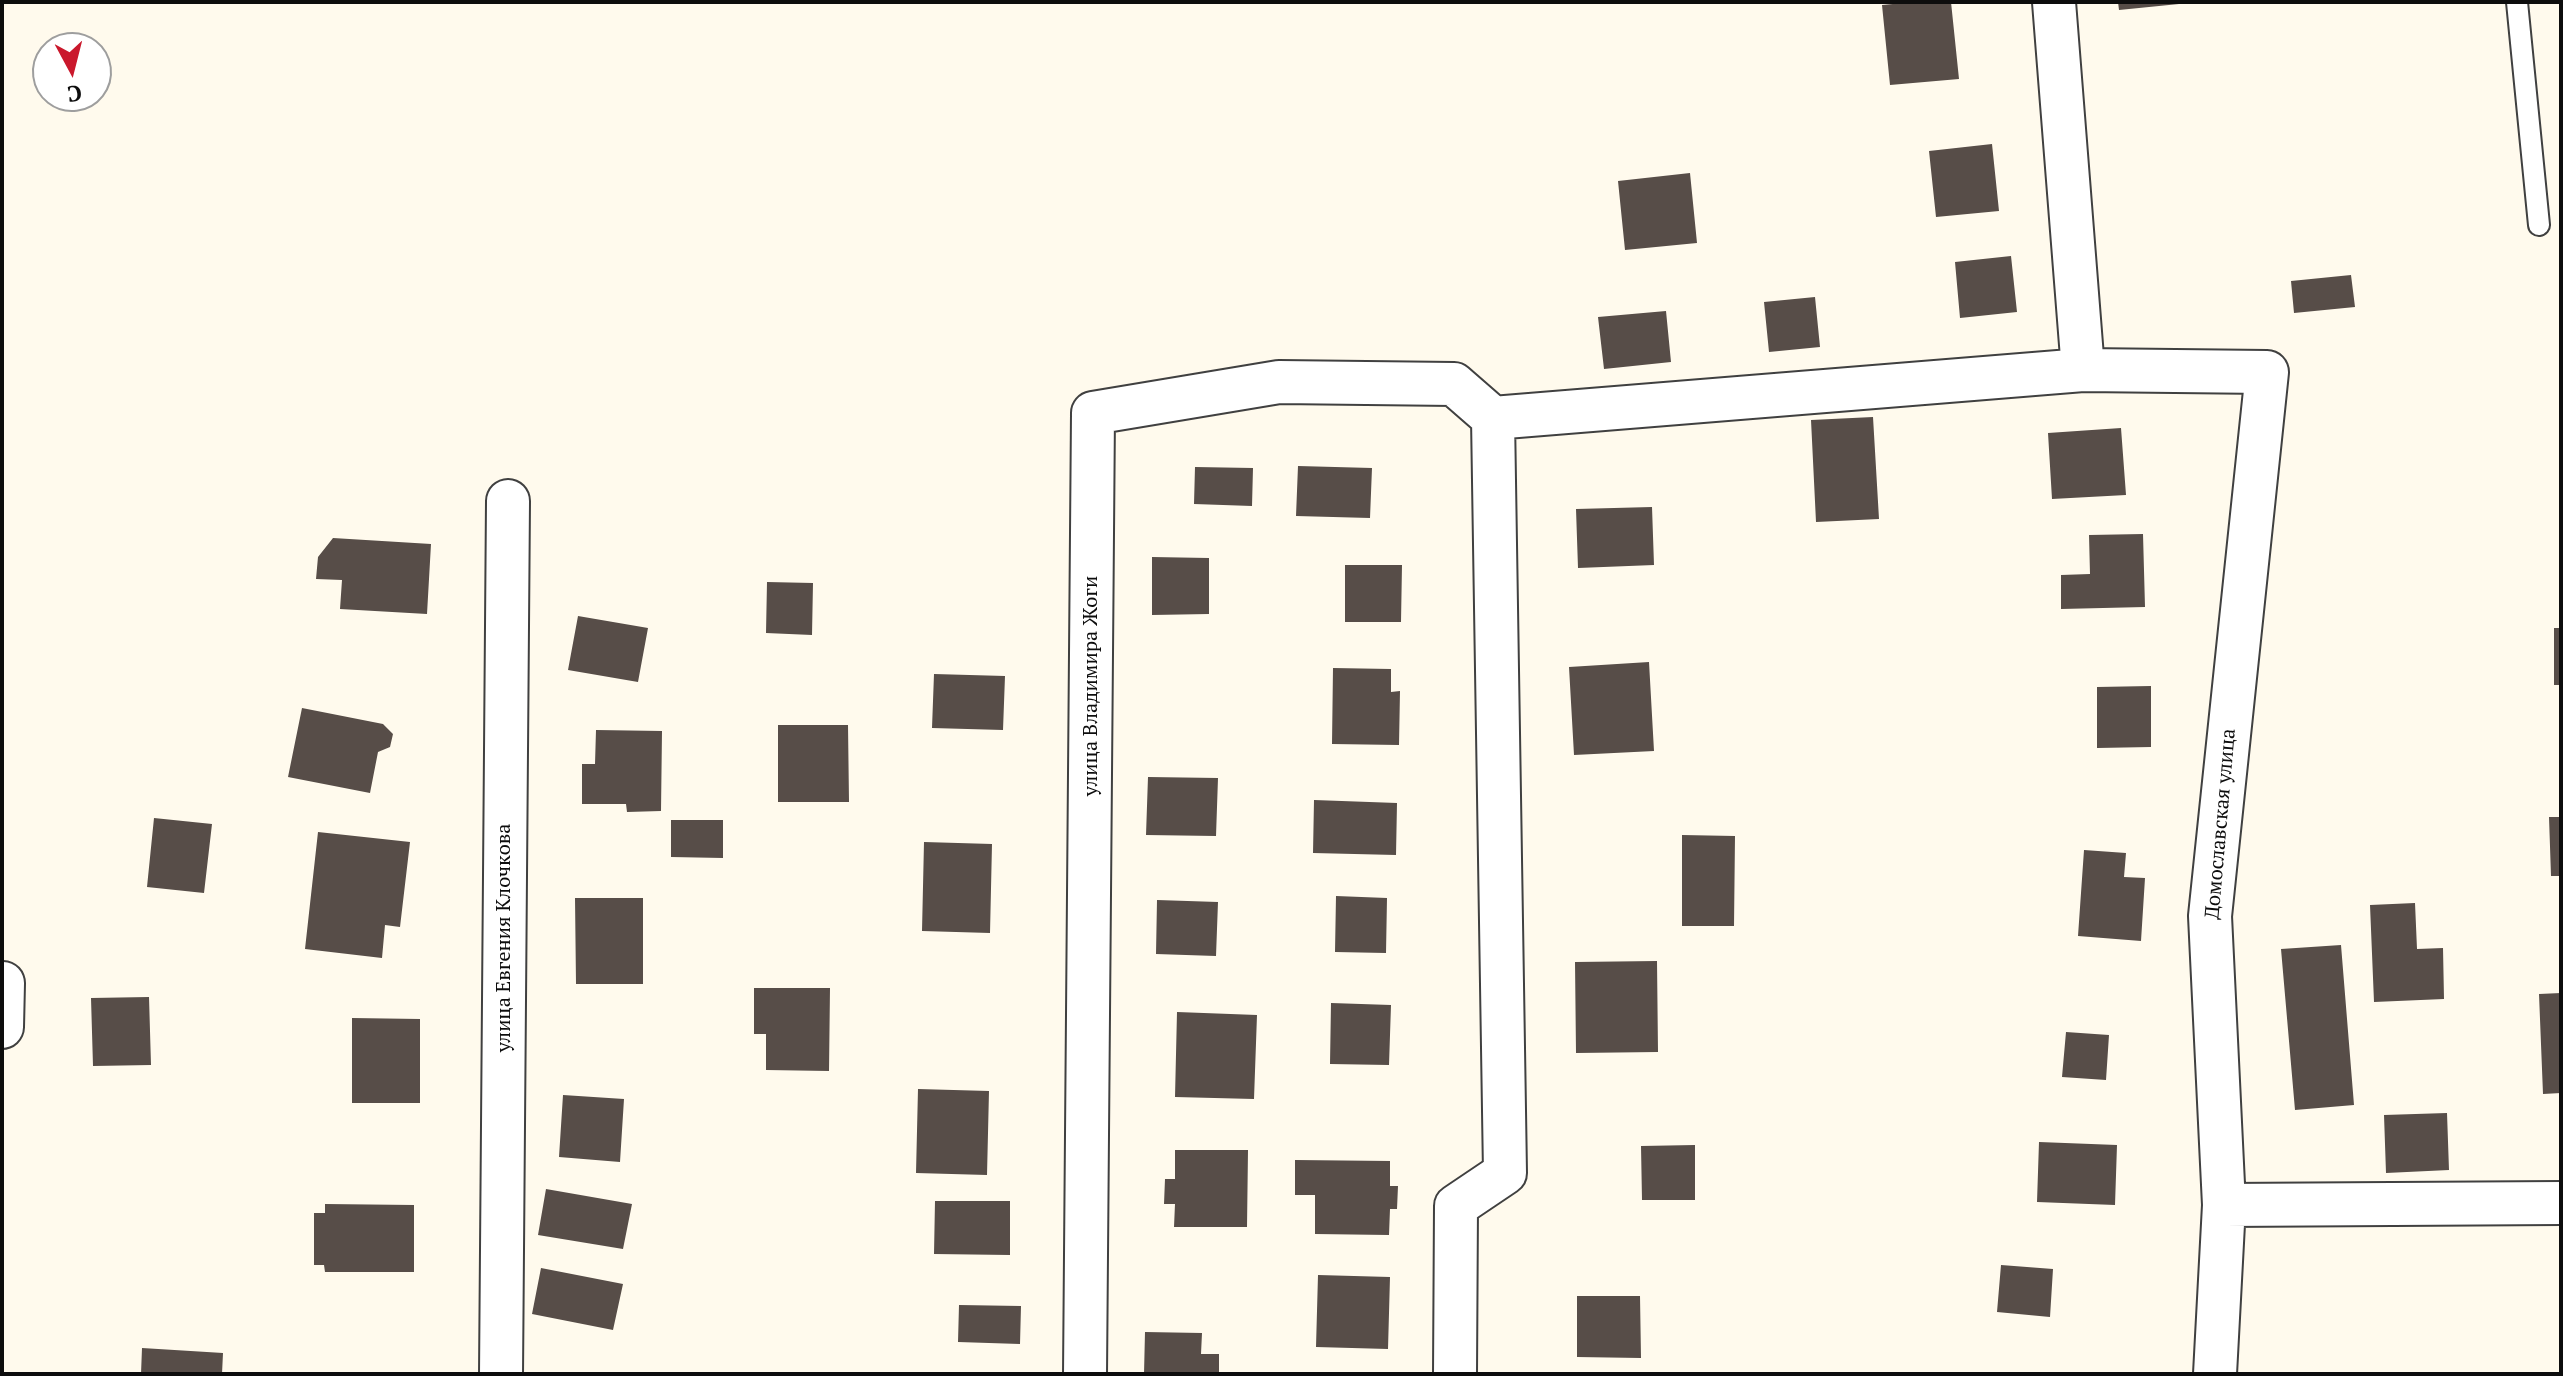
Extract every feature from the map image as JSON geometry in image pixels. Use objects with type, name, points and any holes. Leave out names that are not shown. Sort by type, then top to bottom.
[{"type":"street","points":[[1455,1374],[1456,1206],[1505,1173],[1493,418],[2083,370],[2054,2]]},
{"type":"street","name":"Домославская улица","points":[[2083,370],[2267,372],[2210,916],[2224,1205],[2215,1374]]},
{"type":"street","name":"улица Владимира Жоги","points":[[1085,1374],[1093,413],[1279,382],[1454,384],[1493,418]]},
{"type":"street","name":"улица Евгения Клочкова","points":[[501,1374],[508,501]]},
{"type":"street","points":[[2,1027],[3,983]]},
{"type":"street","points":[[2224,1205],[2561,1203]]},
{"type":"lane","points":[[2517,2],[2539,225]]},
{"type":"building","points":[[1951,2],[1959,79],[1890,85],[1882,5]]},
{"type":"building","points":[[2118,2],[2179,2],[2179,4],[2119,10]]},
{"type":"building","points":[[1992,144],[1999,211],[1936,217],[1929,151]]},
{"type":"building","points":[[1690,173],[1697,243],[1625,250],[1618,181]]},
{"type":"building","points":[[2011,256],[2017,312],[1960,318],[1955,262]]},
{"type":"building","points":[[2351,275],[2355,307],[2294,313],[2291,281]]},
{"type":"building","points":[[1815,297],[1820,347],[1769,352],[1764,302]]},
{"type":"building","points":[[1666,311],[1671,362],[1604,369],[1598,317]]},
{"type":"building","points":[[1873,417],[1879,519],[1816,522],[1811,420]]},
{"type":"building","points":[[2121,428],[2126,495],[2052,499],[2048,433]]},
{"type":"building","points":[[1298,466],[1372,468],[1370,518],[1296,516]]},
{"type":"building","points":[[1195,467],[1253,468],[1252,506],[1194,504]]},
{"type":"building","points":[[1652,507],[1654,565],[1578,568],[1576,509]]},
{"type":"building","points":[[2143,534],[2145,607],[2061,609],[2061,575],[2090,574],[2089,535]]},
{"type":"building","points":[[333,538],[431,544],[427,614],[340,609],[342,580],[316,579],[318,557]]},
{"type":"building","points":[[1152,557],[1209,558],[1209,614],[1152,615]]},
{"type":"building","points":[[1345,565],[1402,565],[1401,622],[1345,622]]},
{"type":"building","points":[[767,582],[813,583],[812,635],[766,633]]},
{"type":"building","points":[[578,616],[648,628],[638,682],[568,670]]},
{"type":"building","points":[[2554,628],[2561,628],[2561,685],[2554,685]]},
{"type":"building","points":[[1649,662],[1654,751],[1574,755],[1569,667]]},
{"type":"building","points":[[1333,668],[1391,669],[1391,692],[1400,691],[1399,745],[1332,744]]},
{"type":"building","points":[[934,674],[1005,676],[1003,730],[932,728]]},
{"type":"building","points":[[2151,686],[2151,747],[2097,748],[2097,687]]},
{"type":"building","points":[[302,708],[383,724],[393,734],[390,747],[378,752],[370,793],[288,777]]},
{"type":"building","points":[[778,725],[848,725],[849,802],[778,802]]},
{"type":"building","points":[[596,730],[662,731],[661,811],[627,812],[626,804],[582,804],[582,764],[595,764]]},
{"type":"building","points":[[1148,777],[1218,778],[1216,836],[1146,835]]},
{"type":"building","points":[[1314,800],[1397,803],[1396,855],[1313,853]]},
{"type":"building","points":[[2549,817],[2561,817],[2561,876],[2551,876]]},
{"type":"building","points":[[154,818],[212,824],[204,893],[147,887]]},
{"type":"building","points":[[671,820],[723,820],[723,858],[671,857]]},
{"type":"building","points":[[318,832],[410,842],[400,927],[385,925],[382,958],[305,949]]},
{"type":"building","points":[[1682,835],[1735,836],[1734,926],[1682,926]]},
{"type":"building","points":[[924,842],[992,844],[990,933],[922,931]]},
{"type":"building","points":[[2084,850],[2126,853],[2124,877],[2145,878],[2141,941],[2078,936]]},
{"type":"building","points":[[1336,896],[1387,898],[1386,953],[1335,952]]},
{"type":"building","points":[[575,898],[643,898],[643,984],[576,984]]},
{"type":"building","points":[[1157,900],[1218,902],[1216,956],[1156,954]]},
{"type":"building","points":[[2415,903],[2417,949],[2443,948],[2444,999],[2374,1002],[2370,905]]},
{"type":"building","points":[[2341,945],[2354,1105],[2295,1110],[2281,949]]},
{"type":"building","points":[[1657,961],[1658,1052],[1576,1053],[1575,962]]},
{"type":"building","points":[[754,988],[830,988],[829,1071],[766,1070],[766,1034],[754,1034]]},
{"type":"building","points":[[2561,993],[2561,1093],[2543,1094],[2539,994]]},
{"type":"building","points":[[149,997],[151,1065],[93,1066],[91,998]]},
{"type":"building","points":[[1331,1003],[1391,1005],[1389,1065],[1330,1064]]},
{"type":"building","points":[[1177,1012],[1257,1015],[1254,1099],[1175,1097]]},
{"type":"building","points":[[352,1018],[420,1019],[420,1103],[352,1103]]},
{"type":"building","points":[[2066,1032],[2109,1035],[2106,1080],[2062,1077]]},
{"type":"building","points":[[918,1089],[989,1091],[987,1175],[916,1173]]},
{"type":"building","points":[[563,1095],[624,1099],[620,1162],[559,1157]]},
{"type":"building","points":[[2447,1113],[2449,1170],[2386,1173],[2384,1115]]},
{"type":"building","points":[[2039,1142],[2117,1145],[2115,1205],[2037,1202]]},
{"type":"building","points":[[1695,1145],[1695,1200],[1642,1200],[1641,1146]]},
{"type":"building","points":[[1175,1150],[1248,1150],[1247,1227],[1174,1227],[1175,1204],[1164,1204],[1165,1179],[1175,1179]]},
{"type":"building","points":[[1295,1160],[1390,1161],[1390,1186],[1398,1186],[1397,1209],[1390,1209],[1389,1235],[1315,1234],[1315,1195],[1295,1195]]},
{"type":"building","points":[[546,1189],[632,1204],[623,1249],[538,1235]]},
{"type":"building","points":[[935,1201],[1010,1201],[1010,1255],[934,1254]]},
{"type":"building","points":[[325,1204],[414,1205],[414,1272],[325,1272],[324,1265],[314,1265],[314,1213],[325,1213]]},
{"type":"building","points":[[2001,1265],[2053,1269],[2050,1317],[1997,1312]]},
{"type":"building","points":[[541,1268],[623,1284],[613,1330],[532,1314]]},
{"type":"building","points":[[1318,1275],[1390,1277],[1388,1349],[1316,1347]]},
{"type":"building","points":[[1577,1296],[1640,1296],[1641,1358],[1577,1357]]},
{"type":"building","points":[[959,1305],[1021,1306],[1020,1344],[958,1342]]},
{"type":"building","points":[[1145,1332],[1202,1333],[1201,1354],[1219,1354],[1219,1374],[1144,1374]]},
{"type":"building","points":[[142,1348],[223,1353],[222,1374],[141,1374]]}]
